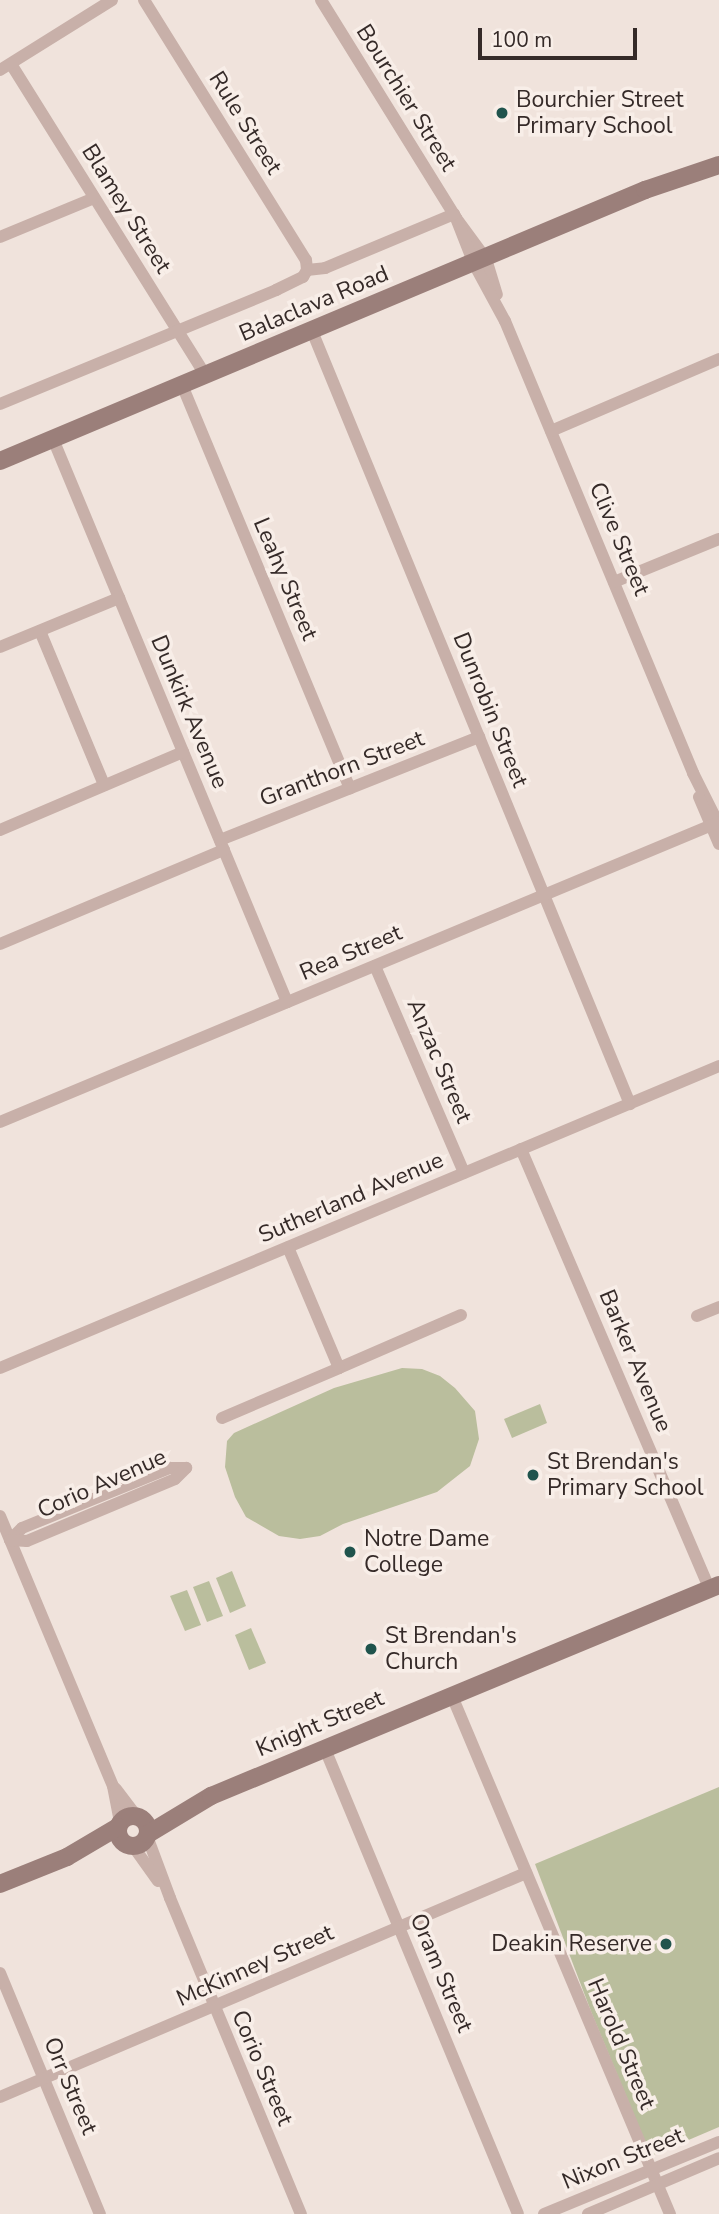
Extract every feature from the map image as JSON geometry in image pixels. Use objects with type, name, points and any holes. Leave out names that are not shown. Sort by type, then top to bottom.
[{"type":"main road","name":"Balaclava Road","points":[[0,461],[480,261],[645,190],[719,152]]},
{"type":"main road","name":"Balaclava Road","points":[[645,190],[719,165]]},
{"type":"main road","name":"Knight Street","points":[[0,1884],[67,1857],[113,1843],[133,1831],[211,1796],[714,1587]]},
{"type":"street","points":[[5,67],[112,0]]},
{"type":"street","name":"Rule Street","points":[[144,0],[306,260],[307,270]]},
{"type":"street","name":"Bourchier Street","points":[[321,0],[480,261]]},
{"type":"street","name":"Blamey Street","points":[[5,67],[94,198],[206,376]]},
{"type":"street","points":[[0,237],[94,198]]},
{"type":"street","name":"Balaclava Road","points":[[0,404],[294,282],[303,277],[307,270],[325,268],[455,216]]},
{"type":"street","name":"Clive Street","points":[[480,261],[716,824],[719,844]]},
{"type":"street","name":"Dunrobin Street","points":[[312,331],[630,1104]]},
{"type":"street","points":[[551,431],[719,359]]},
{"type":"street","name":"Leahy Street","points":[[182,385],[350,788]]},
{"type":"street","name":"Dunkirk Avenue","points":[[53,439],[287,1002]]},
{"type":"street","points":[[614,582],[719,538]]},
{"type":"street","points":[[0,647],[119,598]]},
{"type":"street","points":[[40,631],[104,785]]},
{"type":"street","name":"Granthorn Street","points":[[0,944],[350,788],[479,737]]},
{"type":"street","points":[[0,830],[183,752]]},
{"type":"street","name":"Rea Street","points":[[0,1122],[716,824]]},
{"type":"street","name":"Anzac Street","points":[[375,966],[464,1173]]},
{"type":"street","name":"Sutherland Avenue","points":[[0,1368],[719,1066]]},
{"type":"street","name":"Barker Avenue","points":[[521,1149],[714,1587]]},
{"type":"street","points":[[288,1247],[339,1368]]},
{"type":"street","points":[[697,1316],[719,1307]]},
{"type":"street","points":[[222,1418],[461,1315]]},
{"type":"street","name":"Corio Avenue","points":[[170,1468],[186,1468],[174,1479],[27,1541],[10,1540],[22,1528],[34,1523],[170,1468]]},
{"type":"street","name":"Corio Street","points":[[0,1516],[133,1831],[170,1898],[300,2214]]},
{"type":"street","name":"Harold Street","points":[[452,1696],[670,2214]]},
{"type":"street","name":"Oram Street","points":[[325,1749],[518,2214]]},
{"type":"street","name":"McKinney Street","points":[[0,2097],[526,1873]]},
{"type":"street","name":"Orr Street","points":[[0,1973],[100,2214]]},
{"type":"street","name":"Nixon Street","points":[[544,2214],[719,2142]]},
{"type":"street","name":"Nixon Street","points":[[588,2214],[719,2158]]},
{"type":"green space","points":[[402,1368],[422,1369],[440,1376],[455,1388],[475,1411],[479,1439],[470,1466],[437,1492],[343,1524],[320,1536],[300,1539],[279,1536],[246,1517],[235,1497],[225,1467],[227,1441],[234,1433],[334,1388]]},
{"type":"green space","points":[[540,1404],[547,1423],[512,1438],[504,1419]]},
{"type":"green space","points":[[232,1571],[246,1606],[230,1613],[216,1578]]},
{"type":"green space","points":[[209,1581],[223,1616],[207,1622],[193,1587]]},
{"type":"green space","points":[[187,1590],[201,1625],[185,1631],[170,1596]]},
{"type":"green space","points":[[251,1628],[266,1663],[249,1670],[235,1635]]},
{"type":"green space","name":"Deakin Reserve","points":[[719,1787],[719,2127],[651,2156],[592,2014],[535,1864]]},
{"type":"place","name":"Bourchier Street Primary School","points":[[502,113]]},
{"type":"place","name":"St Brendan's Primary School","points":[[533,1475]]},
{"type":"place","name":"Notre Dame College","points":[[350,1552]]},
{"type":"place","name":"St Brendan's Church","points":[[371,1649]]},
{"type":"place","name":"Deakin Reserve","points":[[666,1944]]}]
